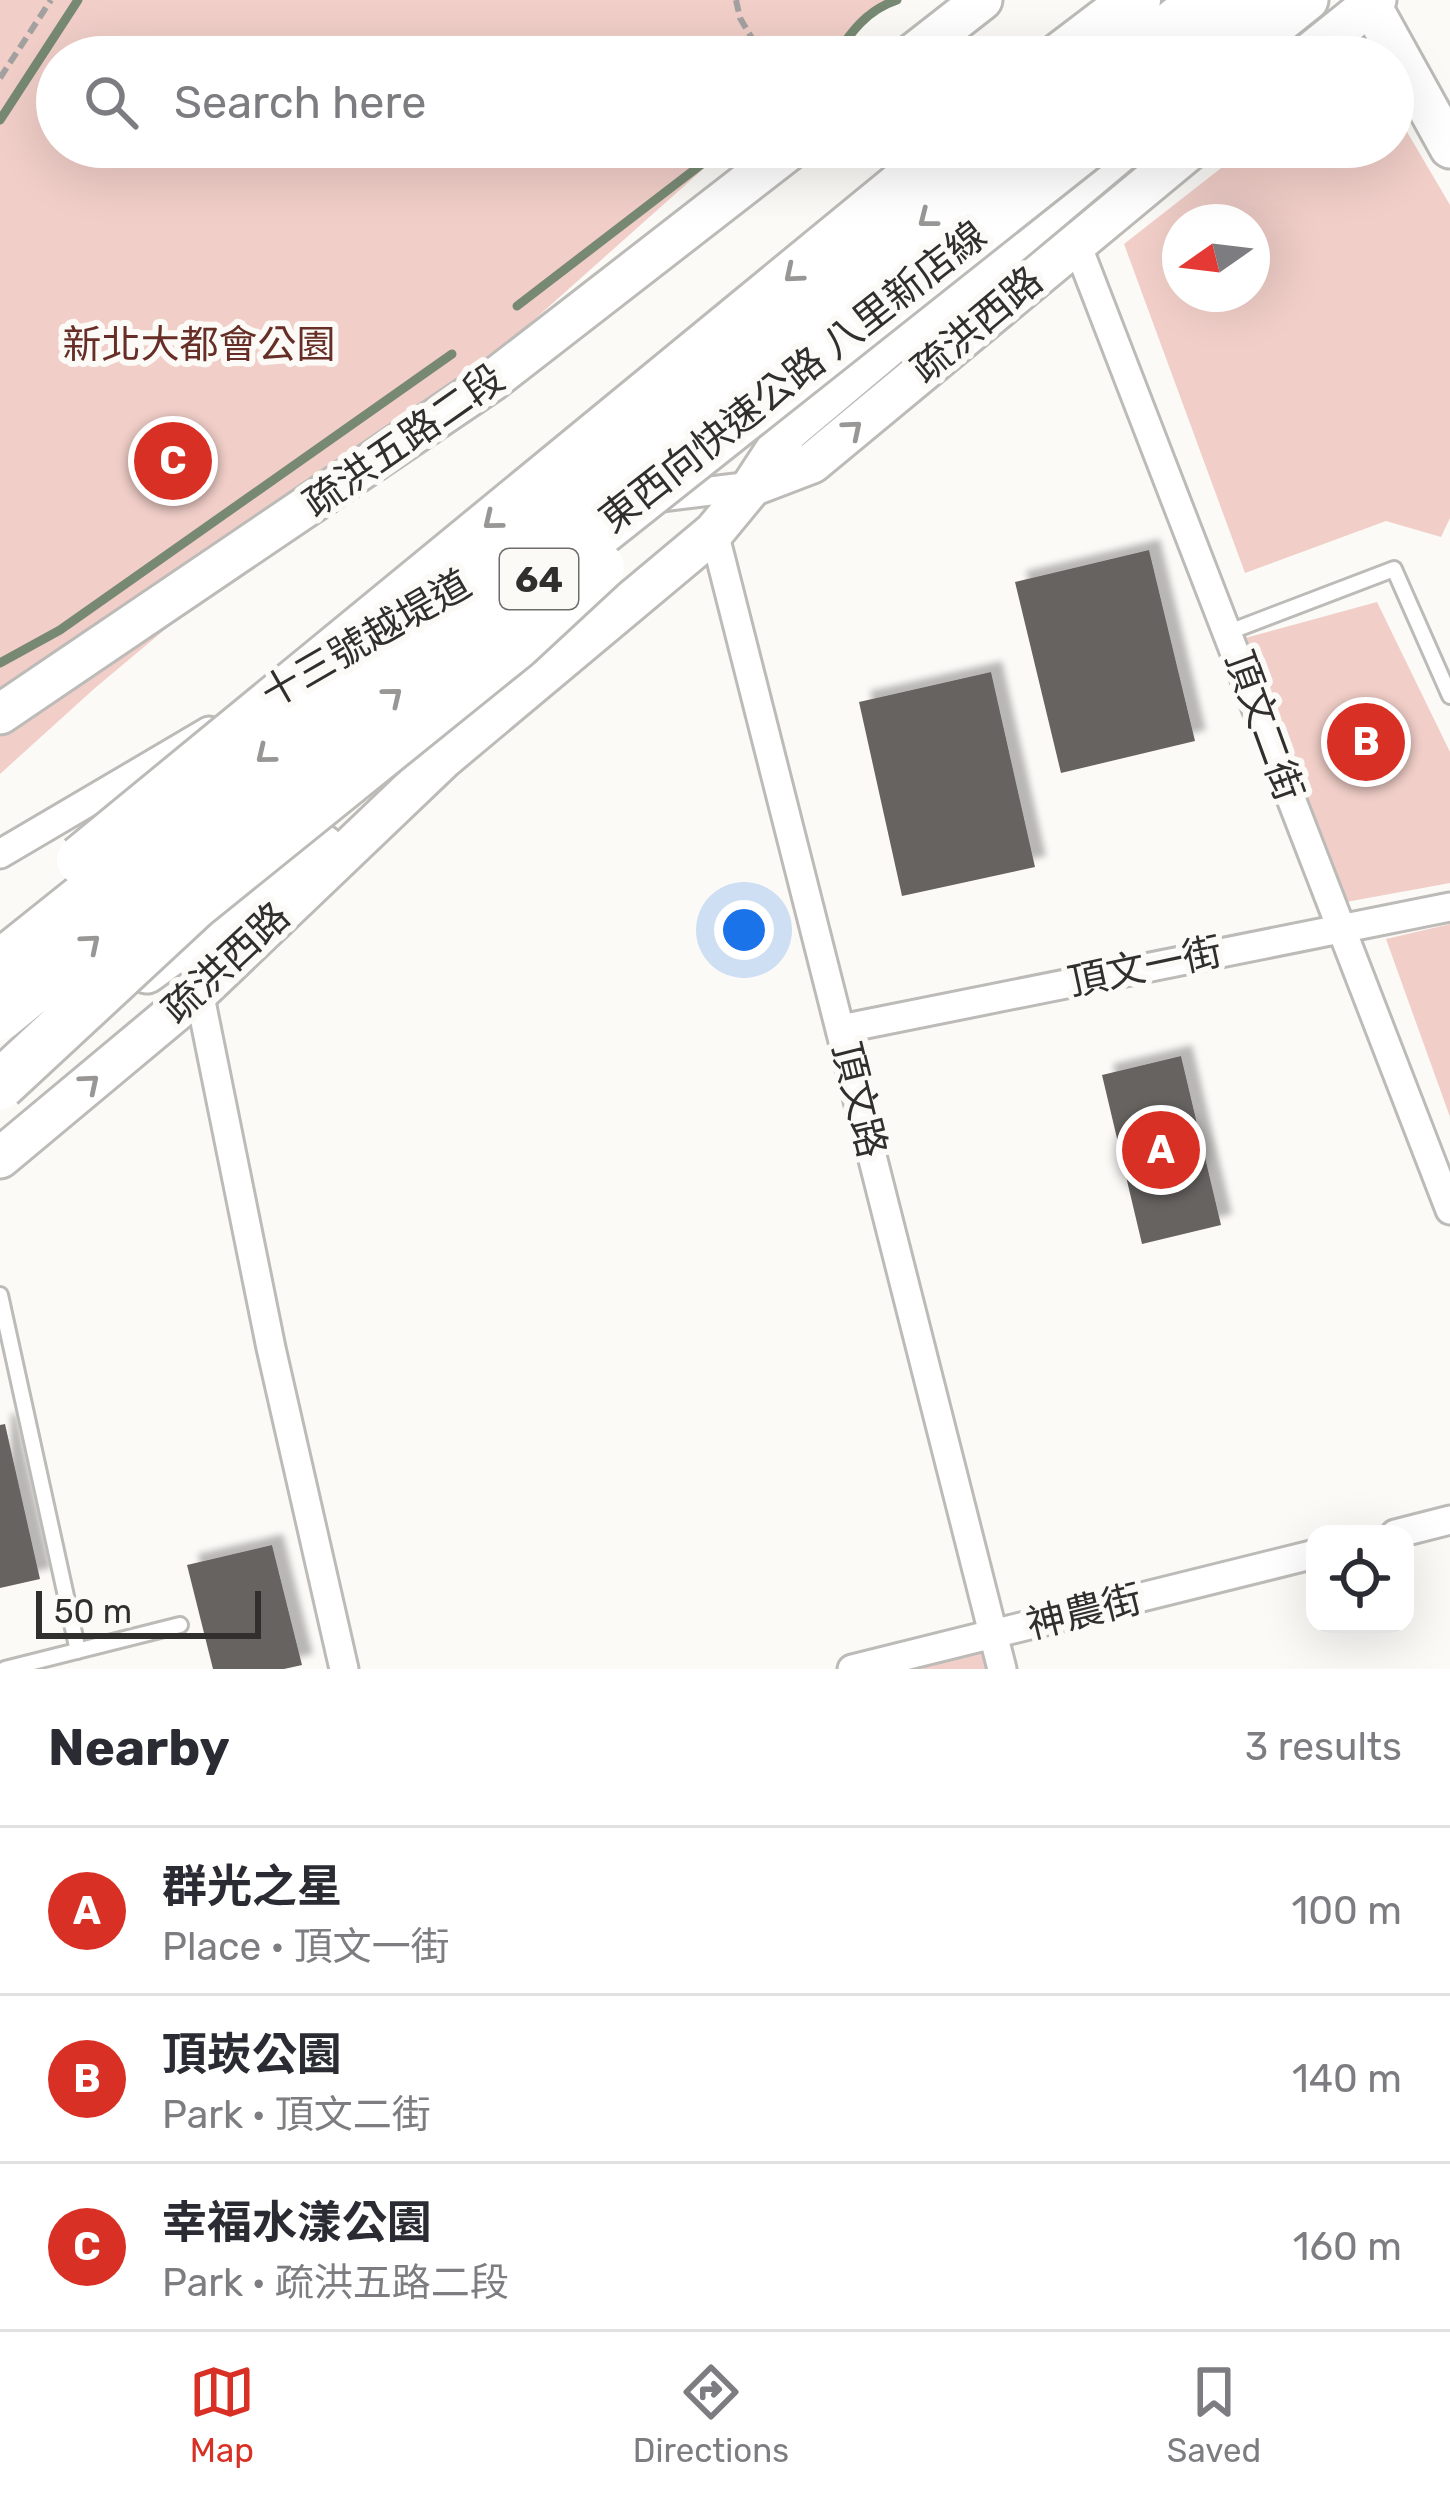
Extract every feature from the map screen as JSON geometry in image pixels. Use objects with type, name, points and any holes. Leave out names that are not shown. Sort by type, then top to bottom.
[{"type":"highway","points":[[1089,36],[1136,0]]},
{"type":"highway","points":[[1160,36],[1205,0]]},
{"type":"highway","points":[[1215,36],[1258,0]]},
{"type":"highway","points":[[0,928],[923,168]]},
{"type":"highway","name":"東西向快速公路 八里新店線","points":[[0,965],[992,168]]},
{"type":"highway","name":"東西向快速公路 八里新店線","points":[[0,1016],[424,670],[1058,168]]},
{"type":"highway","points":[[0,1082],[195,904],[517,644],[873,315]]},
{"type":"street","points":[[936,36],[982,0]]},
{"type":"street","points":[[1263,36],[1308,0]]},
{"type":"street","points":[[1330,36],[1371,1],[1390,36]]},
{"type":"street","points":[[1414,81],[1450,148]]},
{"type":"street","name":"疏洪五路二段","points":[[0,714],[493,380],[766,168]]},
{"type":"street","name":"疏洪西路","points":[[0,1158],[200,991],[444,758],[714,532],[788,431],[1101,168]]},
{"type":"street","name":"疏洪西路","points":[[752,486],[812,463],[1167,168]]},
{"type":"street","name":"頂文二街","points":[[1076,242],[1450,1210]]},
{"type":"street","name":"十三號越堤道","points":[[0,854],[595,505],[752,486]]},
{"type":"street","name":"頂文路","points":[[714,532],[1002,1669]]},
{"type":"street","name":"疏洪西路","points":[[0,1082],[444,758]]},
{"type":"street","name":"頂文一街","points":[[841,1029],[1450,908]]},
{"type":"street","points":[[189,942],[271,1348],[344,1669]]},
{"type":"street","points":[[1414,1529],[1450,1520]]},
{"type":"street","name":"神農街","points":[[852,1669],[1306,1556]]},
{"type":"lane","points":[[1229,632],[1394,569],[1450,697]]},
{"type":"lane","points":[[0,1295],[78,1651]]},
{"type":"lane","points":[[5,1669],[180,1625]]},
{"type":"path","points":[[0,78],[51,0]]},
{"type":"path","points":[[736,0],[751,36]]},
{"type":"green space","name":"新北大都會公園","points":[[0,0],[892,0],[852,36],[36,36],[36,168],[704,168],[517,335],[95,688],[0,774]]},
{"type":"green space","points":[[1414,144],[1450,205],[1450,518],[1441,537],[1386,521],[1245,573],[1124,244],[1162,214],[1162,312],[1270,312],[1270,204],[1175,204],[1221,168],[1414,168]]},
{"type":"green space","points":[[1377,602],[1450,752],[1450,883],[1346,902],[1245,638]]},
{"type":"green space","points":[[1450,924],[1450,1117],[1386,939]]},
{"type":"green space","points":[[983,1651],[989,1669],[908,1669]]},
{"type":"building","points":[[1149,550],[1195,741],[1061,773],[1015,582]]},
{"type":"building","points":[[991,672],[1035,867],[902,896],[859,702]]},
{"type":"building","points":[[1181,1056],[1221,1225],[1142,1244],[1102,1075]]},
{"type":"building","points":[[5,1424],[40,1579],[0,1588],[0,1425]]},
{"type":"building","points":[[272,1545],[302,1665],[213,1669],[187,1565]]},
{"type":"waterway","points":[[55,36],[78,0]]},
{"type":"waterway","points":[[850,36],[869,16],[897,0]]},
{"type":"waterway","points":[[0,120],[36,65]]},
{"type":"waterway","points":[[517,306],[697,168]]},
{"type":"waterway","points":[[0,663],[60,630],[452,354]]},
{"type":"place","name":"幸福水漾公園","points":[[173,461]]},
{"type":"place","name":"頂崁公園","points":[[1366,742]]},
{"type":"place","name":"群光之星","points":[[1161,1150]]}]
